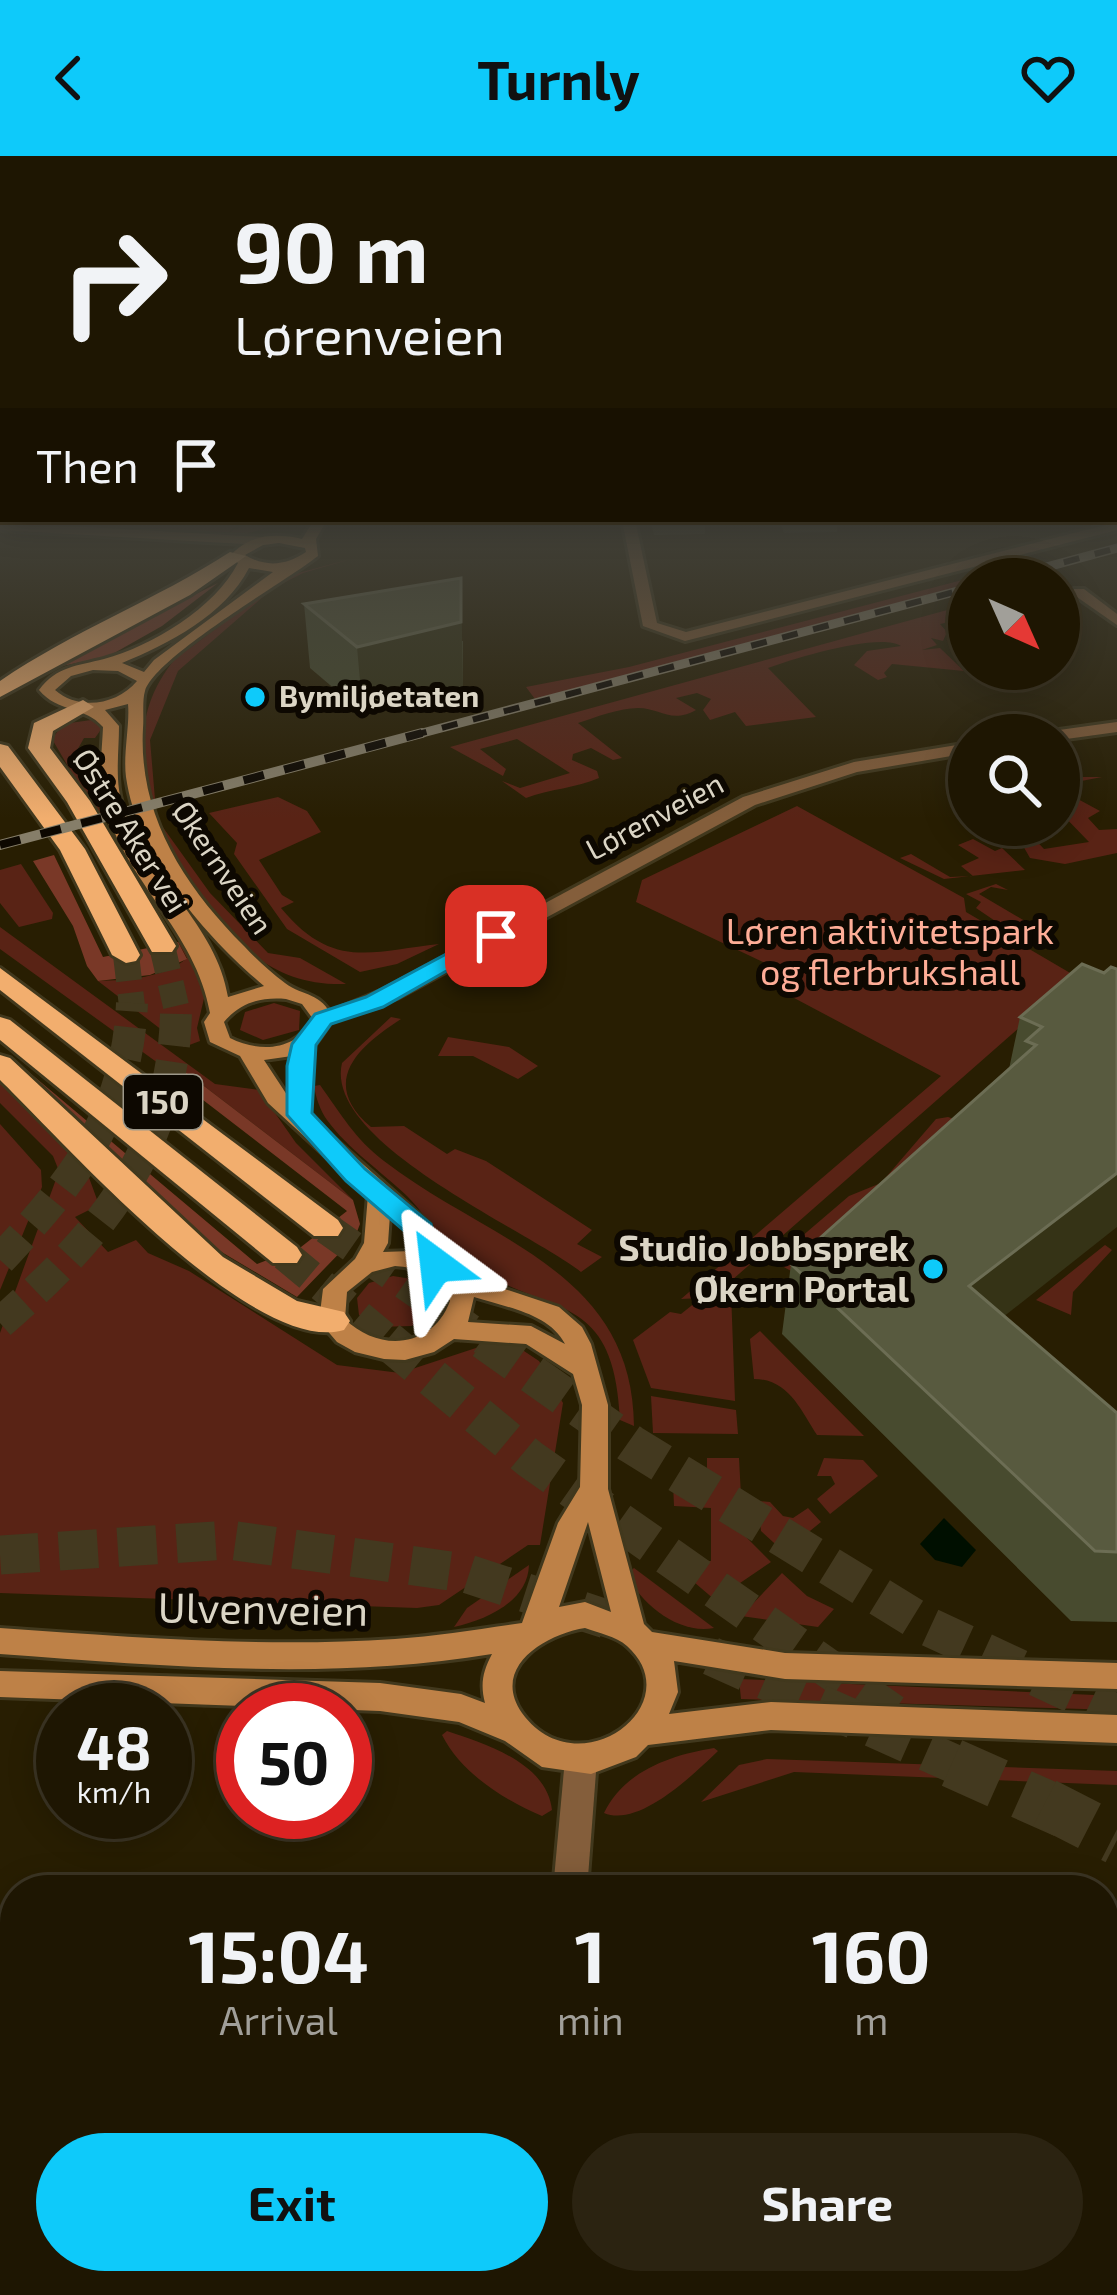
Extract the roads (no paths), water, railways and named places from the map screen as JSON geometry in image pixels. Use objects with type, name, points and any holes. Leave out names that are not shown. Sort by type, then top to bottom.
[{"type":"highway","points":[[0,691],[128,620]]},
{"type":"highway","points":[[0,705],[50,684]]},
{"type":"highway","name":"Østre Aker vei","points":[[88,707],[42,728],[39,748],[78,801],[163,946]]},
{"type":"highway","name":"Østre Aker vei","points":[[0,752],[60,832],[126,955]]},
{"type":"highway","points":[[0,787],[60,832]]},
{"type":"highway","name":"150","points":[[0,976],[326,1228]]},
{"type":"highway","name":"150","points":[[0,1026],[286,1255]]},
{"type":"highway","points":[[0,1064],[211,1264],[287,1311],[332,1321]]},
{"type":"main road","points":[[187,620],[99,665],[69,671],[50,684],[50,697],[88,707],[141,686],[224,620]]},
{"type":"main road","points":[[99,665],[124,667],[141,686]]},
{"type":"main road","name":"Økernveien","points":[[141,686],[134,764],[146,821],[231,946],[283,992],[310,999],[323,1019]]},
{"type":"main road","name":"Økernveien","points":[[88,707],[111,726],[110,784],[121,826],[156,889],[209,964],[220,991],[214,1033],[221,1042],[249,1054]]},
{"type":"main road","points":[[220,1012],[254,994],[283,992]]},
{"type":"main road","points":[[299,1115],[304,1044],[323,1019]]},
{"type":"main road","points":[[304,1044],[249,1054],[276,1098],[299,1115],[379,1197],[421,1230],[426,1261]]},
{"type":"main road","points":[[379,1197],[376,1243],[364,1265],[334,1289],[332,1321],[355,1344],[394,1352],[415,1348],[449,1330],[531,1335],[582,1366]]},
{"type":"main road","points":[[364,1265],[395,1258],[426,1261],[457,1282],[550,1313],[569,1327],[595,1405],[594,1489],[639,1636],[658,1660],[664,1696],[647,1731]]},
{"type":"main road","points":[[449,1330],[463,1301],[457,1282]]},
{"type":"main road","points":[[515,1730],[498,1691],[508,1652],[530,1630],[572,1523],[594,1489]]},
{"type":"main road","points":[[530,1630],[585,1615],[639,1636],[785,1666],[1117,1676]]},
{"type":"main road","name":"Ulvenveien","points":[[0,1641],[342,1655],[440,1650],[530,1630]]},
{"type":"main road","points":[[0,1684],[408,1699],[461,1708],[515,1730],[533,1745],[581,1759],[618,1751],[647,1731],[771,1717],[1117,1729]]},
{"type":"street","points":[[649,620],[650,626],[685,637],[752,620]]},
{"type":"street","points":[[1080,732],[1117,727]]},
{"type":"street","name":"Lørenveien","points":[[323,1019],[390,994],[748,801],[854,767],[948,751]]},
{"type":"street","points":[[572,1875],[581,1759]]},
{"type":"tunnel","points":[[162,946],[176,1005]]},
{"type":"tunnel","points":[[126,955],[132,1005]]},
{"type":"tunnel","points":[[0,1260],[51,1202],[92,1144],[120,1080],[132,1005]]},
{"type":"tunnel","points":[[0,1323],[71,1255],[127,1182],[163,1100],[173,1054],[176,1005]]},
{"type":"tunnel","points":[[326,1228],[489,1343]]},
{"type":"tunnel","points":[[285,1255],[391,1343]]},
{"type":"tunnel","points":[[387,1340],[530,1459],[916,1730]]},
{"type":"tunnel","points":[[484,1340],[631,1444],[927,1626],[1117,1714]]},
{"type":"tunnel","points":[[0,1555],[229,1540],[465,1573],[606,1619]]},
{"type":"tunnel","points":[[711,1656],[959,1766]]},
{"type":"tunnel","points":[[952,1763],[1064,1813]]},
{"type":"tunnel","points":[[1045,1803],[1117,1840]]},
{"type":"railway","points":[[411,736],[849,620]]},
{"type":"railway","points":[[0,845],[422,733]]},
{"type":"place","name":"Bymiljøetaten","points":[[255,697]]},
{"type":"place","name":"Studio Jobbsprek Økern Portal","points":[[933,1269]]},
{"type":"park label","name":"Løren aktivitetspark og flerbrukshall","points":[[890,952]]}]
